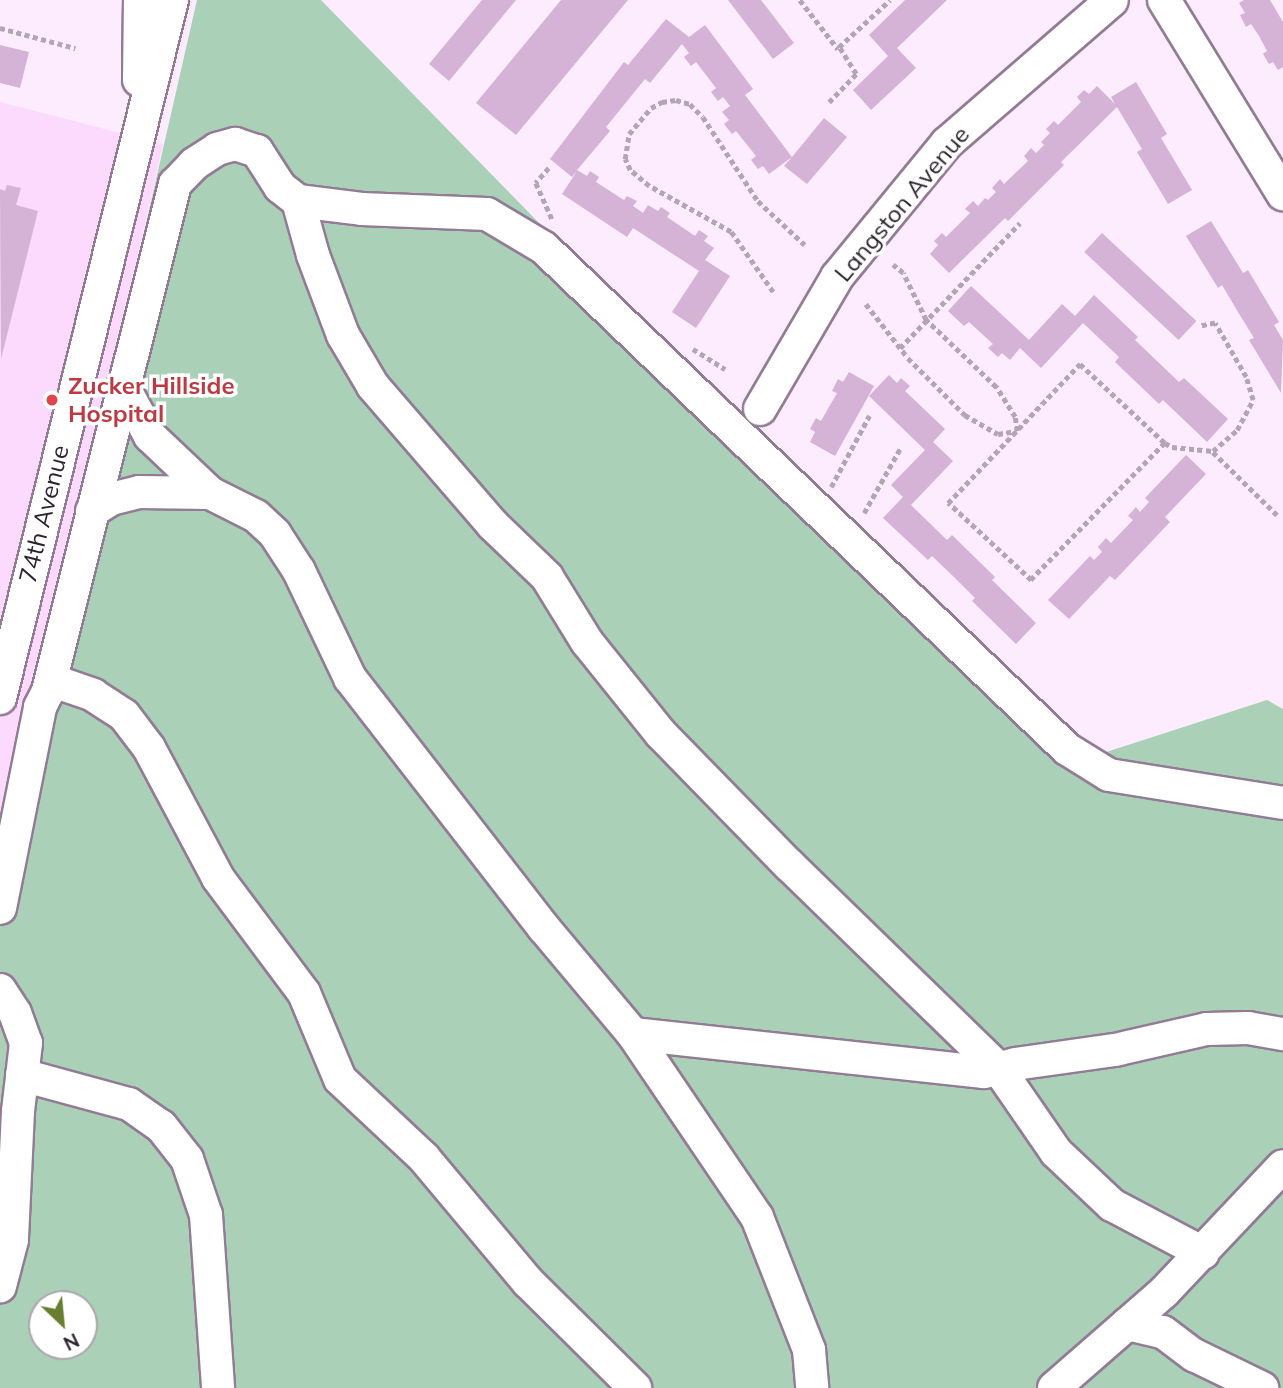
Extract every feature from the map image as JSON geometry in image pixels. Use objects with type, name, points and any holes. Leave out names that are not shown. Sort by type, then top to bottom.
[{"type":"street","name":"74th Avenue","points":[[139,127],[141,0]]},
{"type":"street","name":"74th Avenue","points":[[0,695],[172,0]]},
{"type":"street","name":"Langston Avenue","points":[[760,410],[837,277],[947,143],[1112,0]]},
{"type":"street","points":[[1164,0],[1283,194]]},
{"type":"street","points":[[0,908],[40,707],[48,691],[176,184],[194,164],[217,149],[235,144],[257,151],[281,187],[298,201],[362,209],[487,214],[544,248],[1067,749],[1109,775],[1283,803]]},
{"type":"street","points":[[298,201],[313,255],[343,335],[373,386],[493,525],[547,577],[587,642],[662,734],[789,865],[998,1068],[1056,1152],[1112,1205],[1203,1253]]},
{"type":"street","points":[[123,386],[150,436],[210,493],[257,516],[275,534],[299,572],[350,678],[544,928],[633,1034],[757,1217],[809,1350],[812,1388]]},
{"type":"street","points":[[92,511],[111,499],[139,492],[210,493]]},
{"type":"street","points":[[48,691],[60,683],[93,695],[124,715],[149,748],[218,877],[304,993],[340,1079],[424,1158],[528,1282],[635,1388]]},
{"type":"street","points":[[0,990],[15,1013],[26,1043],[12,1240],[0,1286]]},
{"type":"street","points":[[633,1034],[984,1072],[1115,1051],[1207,1029],[1248,1028],[1283,1034]]},
{"type":"street","points":[[22,1075],[129,1104],[161,1126],[187,1159],[206,1215],[218,1388]]},
{"type":"street","points":[[1054,1388],[1203,1253],[1283,1166]]},
{"type":"street","points":[[1127,1324],[1163,1332],[1195,1355],[1262,1388]]},
{"type":"path","points":[[800,0],[856,74],[829,102]]},
{"type":"path","points":[[841,53],[839,47],[890,0]]},
{"type":"path","points":[[0,28],[75,48]]},
{"type":"path","points":[[773,292],[731,232],[649,186],[630,170],[625,159],[629,134],[651,108],[662,102],[676,100],[690,104],[703,117],[758,201],[805,245]]},
{"type":"path","points":[[901,348],[1020,223]]},
{"type":"path","points":[[893,265],[903,273],[926,320],[996,387],[1015,417],[1017,431]]},
{"type":"path","points":[[866,304],[901,348],[965,415],[998,434],[1017,431]]},
{"type":"path","points":[[1201,326],[1215,324],[1246,377],[1253,400],[1237,430],[1213,452]]},
{"type":"path","points":[[1165,443],[1031,580],[948,503],[1080,364],[1165,443],[1172,447],[1213,452],[1277,515]]},
{"type":"path","points":[[831,487],[869,416]]},
{"type":"path","points":[[864,513],[901,447]]},
{"type":"shaded area","name":"Zucker Hillside Hospital","points":[[0,102],[163,144],[45,666],[0,844]]},
{"type":"green space","points":[[197,0],[321,0],[591,276],[1091,757],[1267,700],[1283,709],[1283,1388],[0,1388],[0,844],[45,666]]},
{"type":"building","points":[[482,0],[516,0],[449,81],[429,64]]},
{"type":"building","points":[[561,0],[628,0],[516,135],[476,103]]},
{"type":"building","points":[[728,0],[761,0],[794,43],[773,59]]},
{"type":"building","points":[[905,0],[947,0],[897,48],[916,68],[871,110],[853,90],[888,56],[869,35]]},
{"type":"building","points":[[1244,0],[1270,0],[1283,22],[1283,67],[1278,70],[1273,62],[1269,64],[1263,54],[1267,51],[1259,36],[1251,24],[1246,27],[1240,15],[1245,13],[1239,3]]},
{"type":"building","points":[[666,19],[689,37],[705,25],[753,89],[745,95],[792,157],[769,174],[763,166],[758,169],[751,160],[756,156],[736,131],[732,134],[724,124],[729,120],[722,112],[730,106],[723,97],[718,101],[711,92],[716,88],[696,62],[691,66],[684,57],[689,53],[682,44],[650,83],[645,79],[606,127],[610,131],[577,170],[587,176],[590,171],[599,177],[596,182],[624,200],[627,196],[637,201],[633,206],[643,213],[648,205],[658,211],[661,207],[670,213],[667,217],[695,236],[699,230],[708,236],[704,241],[714,248],[705,260],[730,276],[696,328],[672,312],[699,271],[633,228],[627,237],[562,194],[577,171],[572,177],[550,159],[624,62],[628,65]]},
{"type":"building","points":[[0,45],[29,52],[20,88],[0,83]]},
{"type":"building","points":[[1136,82],[1167,134],[1161,138],[1192,190],[1168,204],[1137,152],[1142,149],[1117,107],[1061,162],[1064,165],[1008,221],[1005,218],[949,273],[930,254],[938,245],[934,241],[942,233],[946,237],[970,213],[965,209],[973,201],[978,206],[985,198],[988,200],[996,192],[992,188],[1000,179],[1004,184],[1028,161],[1024,156],[1031,148],[1036,153],[1044,145],[1041,142],[1050,133],[1046,129],[1054,121],[1058,125],[1081,102],[1077,97],[1084,90],[1089,94],[1097,86],[1115,104],[1111,97]]},
{"type":"building","points":[[824,118],[847,137],[807,184],[784,166]]},
{"type":"building","points":[[7,185],[21,188],[16,205],[38,211],[1,359],[0,189],[5,191]]},
{"type":"building","points":[[1211,221],[1243,273],[1248,270],[1279,322],[1274,325],[1283,340],[1281,393],[1249,340],[1254,338],[1222,285],[1218,288],[1186,236]]},
{"type":"building","points":[[1102,233],[1196,321],[1179,340],[1084,252]]},
{"type":"building","points":[[971,286],[1029,340],[1062,304],[1075,316],[1094,295],[1138,337],[1135,340],[1179,382],[1184,378],[1228,419],[1207,442],[1163,400],[1159,404],[1115,362],[1119,357],[1083,323],[1041,368],[1020,348],[1010,360],[1002,353],[998,357],[988,348],[993,344],[969,322],[964,326],[948,311]]},
{"type":"building","points":[[849,372],[874,386],[835,456],[810,442],[815,432],[810,429],[816,418],[821,421],[837,393],[832,391],[838,379],[843,382]]},
{"type":"building","points":[[889,375],[897,383],[901,378],[910,386],[905,391],[945,429],[933,442],[953,461],[911,505],[947,540],[952,535],[995,577],[992,580],[1036,623],[1016,644],[972,601],[975,598],[932,556],[928,560],[883,518],[903,497],[891,485],[925,450],[869,396]]},
{"type":"building","points":[[1186,455],[1206,474],[1165,517],[1170,522],[1115,580],[1110,576],[1069,619],[1048,600],[1090,556],[1094,560],[1102,552],[1098,547],[1106,538],[1111,543],[1133,520],[1128,516],[1136,507],[1140,512],[1149,502],[1145,498]]},
{"type":"place","name":"Zucker Hillside Hospital","points":[[52,400]]}]
